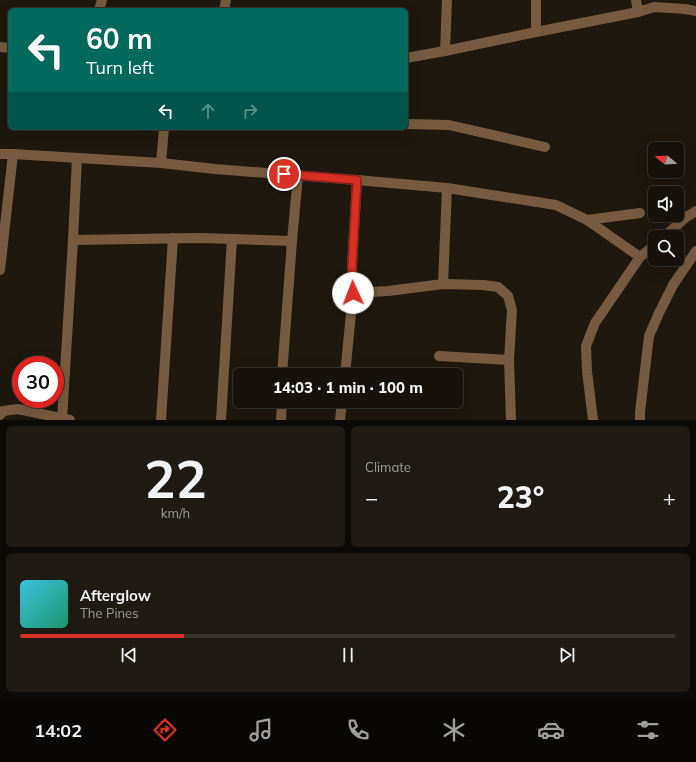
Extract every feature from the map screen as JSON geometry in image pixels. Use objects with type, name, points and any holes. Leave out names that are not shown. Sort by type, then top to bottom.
[{"type":"street","points":[[445,51],[447,0]]},
{"type":"street","points":[[536,0],[536,32]]},
{"type":"street","points":[[636,0],[638,12]]},
{"type":"street","points":[[408,58],[638,12],[654,7],[696,11]]},
{"type":"street","points":[[408,124],[449,125],[545,147]]},
{"type":"street","points":[[160,163],[164,130]]},
{"type":"street","points":[[0,154],[160,163],[215,169],[447,188],[556,205],[587,220],[640,257]]},
{"type":"street","points":[[0,270],[13,154]]},
{"type":"street","points":[[1,412],[18,409],[64,419],[77,158]]},
{"type":"street","points":[[283,368],[298,175]]},
{"type":"street","points":[[345,368],[353,293],[352,266],[357,180]]},
{"type":"street","points":[[444,284],[447,188]]},
{"type":"street","points":[[672,230],[685,218],[696,211]]},
{"type":"street","points":[[587,220],[640,213]]},
{"type":"street","points":[[73,240],[173,238],[292,241]]},
{"type":"street","points":[[161,420],[173,238]]},
{"type":"street","points":[[221,420],[232,239]]},
{"type":"street","points":[[593,420],[587,370],[586,346],[595,323],[640,257],[648,251]]},
{"type":"street","points":[[640,420],[649,336],[673,285],[696,251]]},
{"type":"street","points":[[353,293],[388,291],[444,284],[484,284],[498,287],[508,296],[512,310],[509,360],[511,420]]},
{"type":"street","points":[[439,356],[509,360]]},
{"type":"street","points":[[281,420],[282,408]]},
{"type":"street","points":[[340,420],[341,408]]},
{"type":"route","points":[[284,174],[357,180],[352,266],[353,293]]}]
